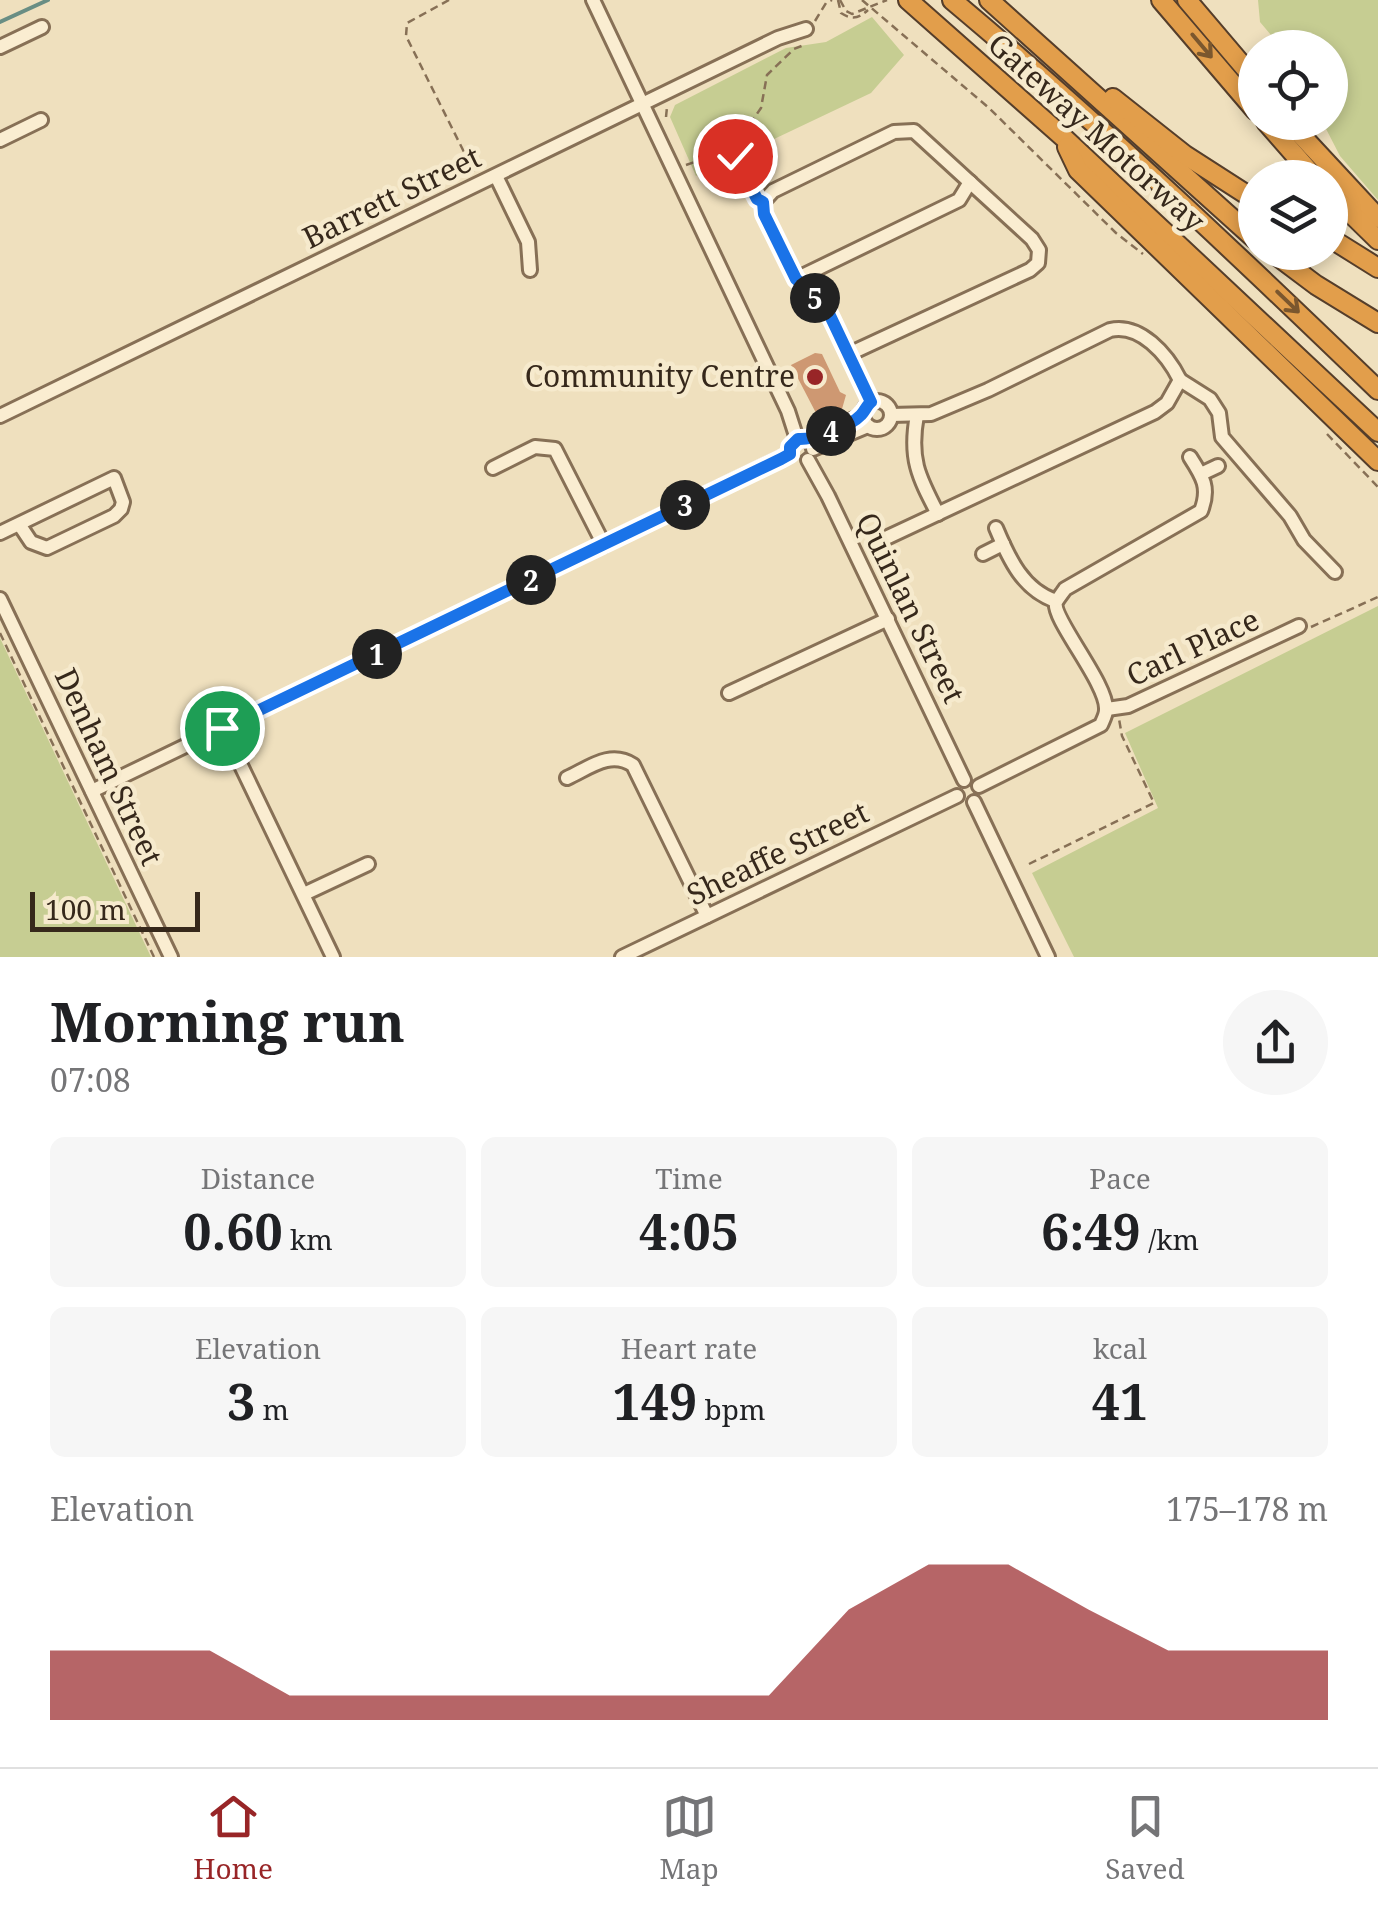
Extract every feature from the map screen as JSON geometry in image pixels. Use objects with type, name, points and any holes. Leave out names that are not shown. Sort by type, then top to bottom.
[{"type":"highway","name":"Gateway Motorway","points":[[908,0],[1375,424]]},
{"type":"highway","name":"Gateway Motorway","points":[[952,0],[1095,121],[1378,390]]},
{"type":"highway","points":[[989,0],[1238,224]]},
{"type":"highway","points":[[1161,0],[1238,90]]},
{"type":"highway","points":[[1187,0],[1238,60]]},
{"type":"highway","points":[[1006,15],[1185,155],[1238,189]]},
{"type":"highway","points":[[1063,137],[1078,170],[1378,461]]},
{"type":"highway","points":[[1282,140],[1299,160]]},
{"type":"highway","points":[[1306,140],[1378,218]]},
{"type":"highway","points":[[1348,211],[1378,240]]},
{"type":"highway","points":[[1348,249],[1378,268]]},
{"type":"highway","points":[[1299,270],[1378,323]]},
{"type":"street","name":"Quinlan Street","points":[[593,0],[964,780]]},
{"type":"street","points":[[0,46],[42,27]]},
{"type":"street","name":"Barrett Street","points":[[2,411],[778,38],[806,29]]},
{"type":"street","points":[[0,140],[41,120]]},
{"type":"street","points":[[92,791],[790,454],[798,461],[807,447],[865,420],[871,402],[849,354],[825,305],[796,279],[764,214],[763,202],[772,191],[904,129],[914,131],[1032,239],[1039,250],[1038,263],[849,354]]},
{"type":"street","points":[[496,176],[528,242],[530,270]]},
{"type":"street","points":[[796,279],[958,200],[970,182]]},
{"type":"street","points":[[891,415],[931,414],[1110,330],[1124,327],[1139,332],[1180,380],[1210,400],[1219,413],[1222,437],[1290,516],[1304,540],[1335,572]]},
{"type":"street","points":[[888,537],[1154,412],[1167,403],[1180,380]]},
{"type":"street","points":[[871,402],[884,403],[891,415]]},
{"type":"street","points":[[865,420],[880,428],[891,415]]},
{"type":"street","points":[[917,415],[912,442],[918,474],[938,514]]},
{"type":"street","points":[[493,468],[536,448],[555,450],[604,545]]},
{"type":"street","points":[[979,786],[1101,725],[1112,708],[1056,614],[1056,602],[1065,590],[1201,511],[1207,496],[1201,474],[1190,457]]},
{"type":"street","points":[[1201,474],[1218,466]]},
{"type":"street","points":[[0,533],[114,478],[121,493],[121,509],[114,516],[47,548],[31,542],[20,524]]},
{"type":"street","points":[[996,528],[1014,567],[1037,595],[1056,602]]},
{"type":"street","points":[[983,554],[1003,544]]},
{"type":"street","name":"Denham Street","points":[[0,599],[171,957]]},
{"type":"street","points":[[729,693],[888,618]]},
{"type":"street","name":"Carl Place","points":[[1112,708],[1128,706],[1299,626]]},
{"type":"street","points":[[222,728],[333,957]]},
{"type":"street","points":[[568,778],[606,759],[624,760],[633,766],[706,916]]},
{"type":"street","points":[[964,780],[974,780],[979,786],[980,793],[974,802],[966,804],[956,796],[958,785],[964,780]]},
{"type":"street","name":"Sheaffe Street","points":[[622,957],[956,796]]},
{"type":"street","points":[[974,802],[1048,957]]},
{"type":"street","points":[[304,894],[368,864]]},
{"type":"path","points":[[449,0],[408,22],[406,36],[480,184]]},
{"type":"path","points":[[837,0],[852,14],[887,0]]},
{"type":"path","points":[[837,0],[841,14],[850,18],[862,16],[868,10],[865,0]]},
{"type":"path","points":[[806,29],[820,16],[826,3],[837,0]]},
{"type":"path","points":[[865,0],[989,108],[1116,234],[1146,256]]},
{"type":"path","points":[[686,166],[730,148],[761,108],[766,75],[794,49],[804,45]]},
{"type":"path","points":[[666,117],[671,102]]},
{"type":"path","points":[[730,148],[757,199],[763,202]]},
{"type":"path","points":[[1322,427],[1378,487]]},
{"type":"path","points":[[1299,626],[1315,627],[1378,597]]},
{"type":"path","points":[[0,633],[154,957]]},
{"type":"path","points":[[1029,864],[1154,804],[1112,708]]},
{"type":"green space","points":[[1258,0],[1378,0],[1378,200],[1348,165],[1348,160],[1340,156],[1332,140],[1348,140],[1348,30],[1267,30],[1260,22]]},
{"type":"green space","points":[[872,17],[904,55],[871,93],[696,176],[670,117],[675,105],[786,48],[826,42]]},
{"type":"green space","points":[[1378,606],[1378,957],[1074,957],[1032,873],[1158,808],[1125,733]]},
{"type":"green space","points":[[0,638],[151,957],[0,957]]},
{"type":"building","name":"Community Centre","points":[[815,353],[822,354],[840,392],[846,395],[842,409],[832,407],[816,413],[791,365]]},
{"type":"waterway","points":[[0,22],[48,0]]},
{"type":"place","name":"Community Centre","points":[[815,377]]},
{"type":"route","points":[[222,728],[781,459],[790,454],[790,447],[798,439],[819,437],[862,414],[871,402],[825,305],[796,279],[764,214],[763,202],[757,199],[735,156]]}]
